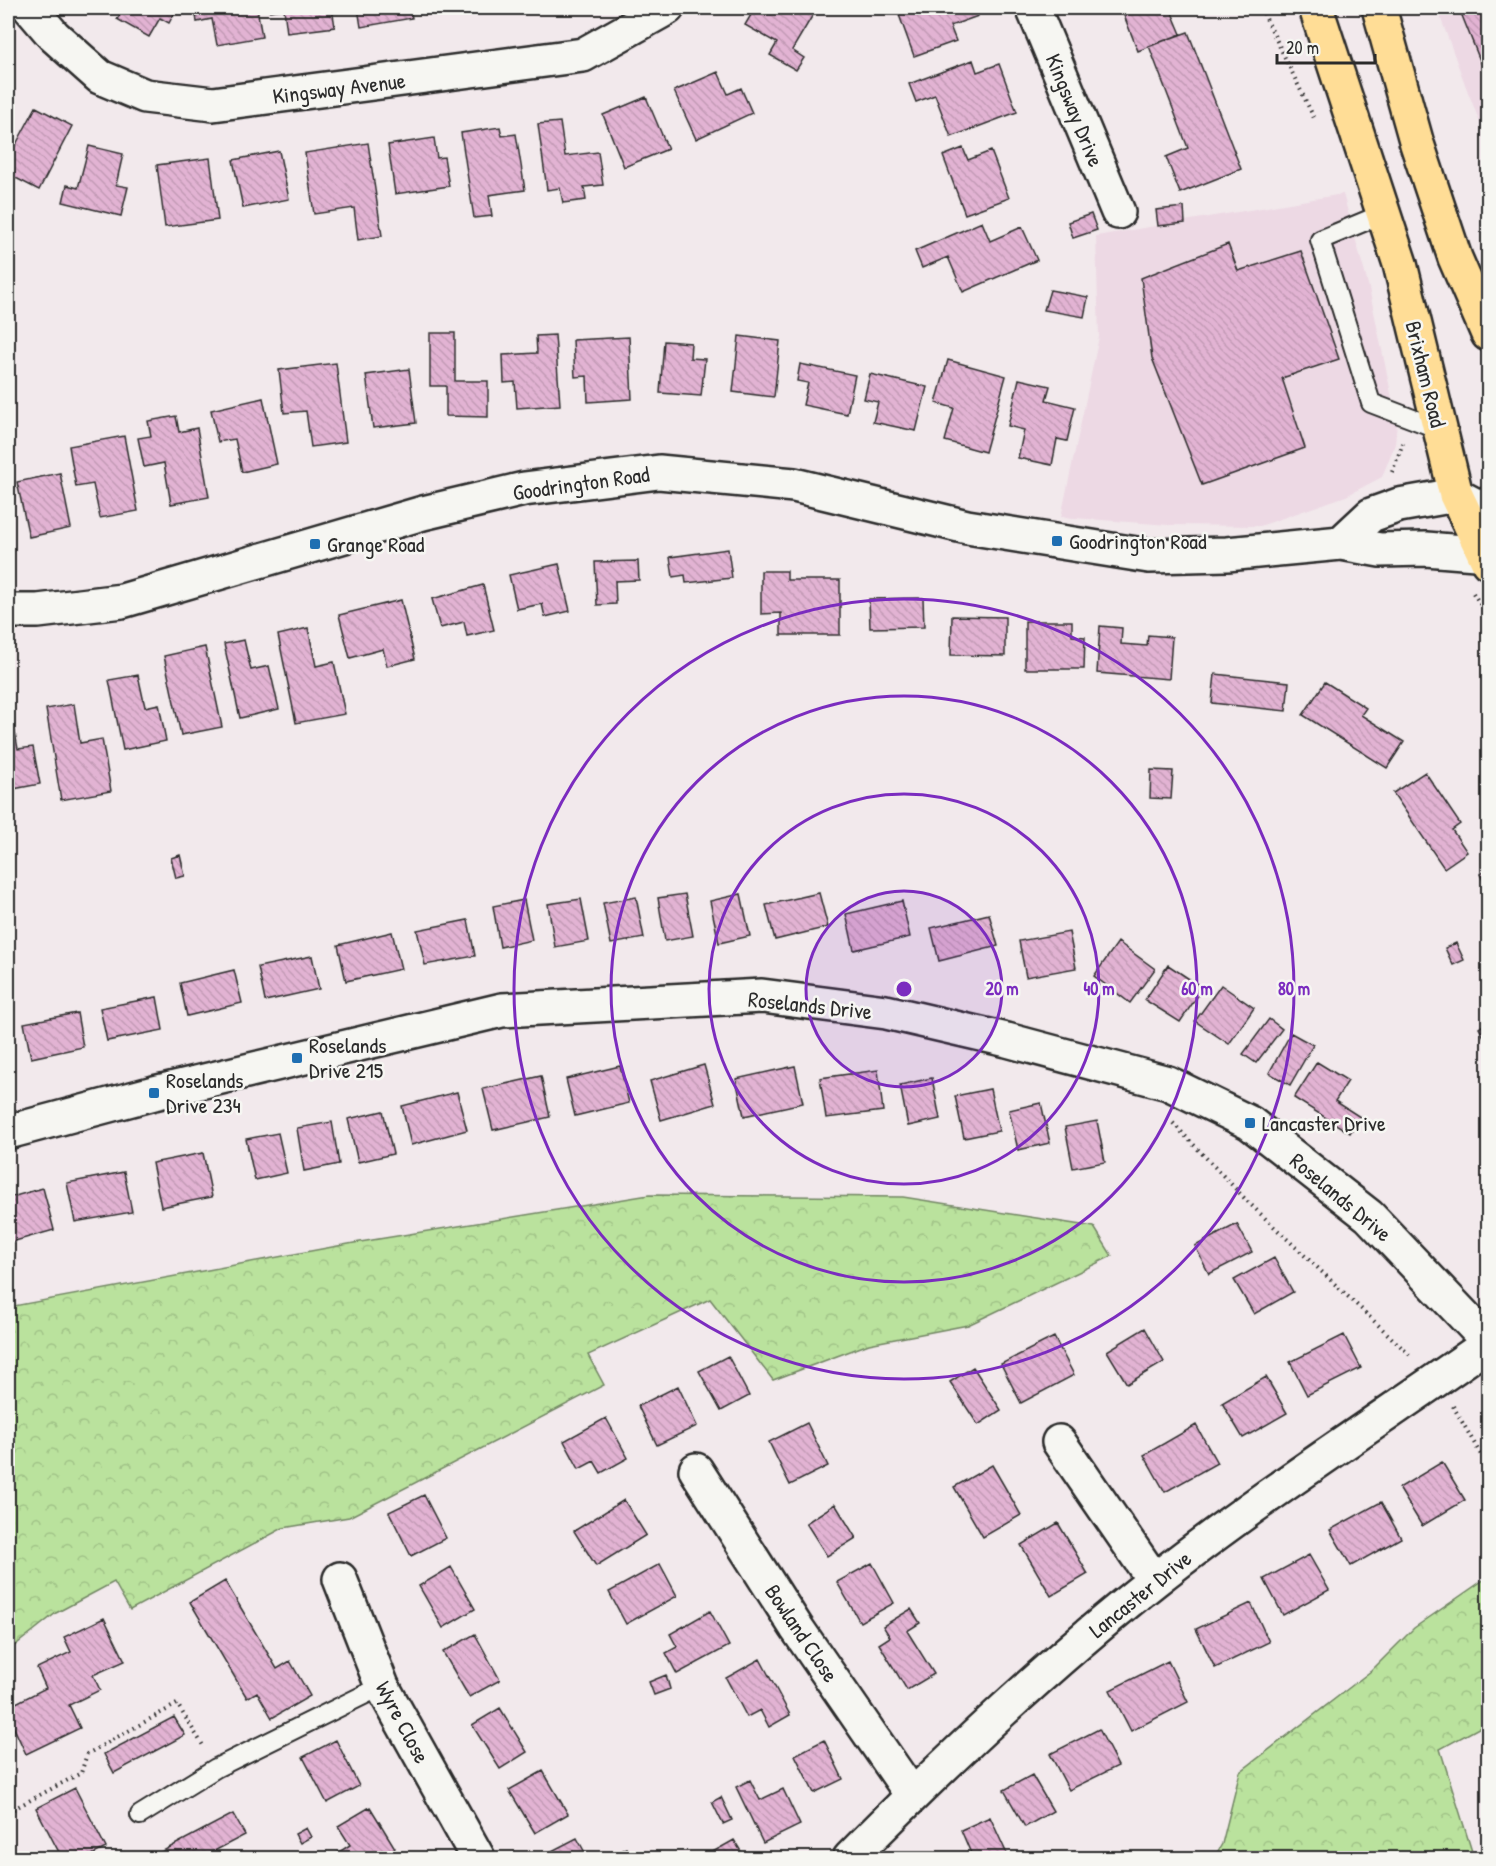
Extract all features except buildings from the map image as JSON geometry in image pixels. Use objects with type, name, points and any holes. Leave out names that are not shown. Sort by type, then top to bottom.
[{"type":"main road","name":"Brixham Road","points":[[1316,8],[1400,264],[1456,495],[1487,554]]},
{"type":"main road","points":[[1379,8],[1417,144],[1455,258],[1488,334]]},
{"type":"street","name":"Kingsway Avenue","points":[[30,8],[54,36],[100,76],[145,96],[213,104],[583,55],[668,8]]},
{"type":"street","name":"Kingsway Drive","points":[[1033,8],[1118,212]]},
{"type":"street","name":"Goodrington Road","points":[[8,611],[38,611],[122,601],[457,505],[524,489],[659,472],[794,486],[967,527],[1149,556],[1227,554],[1341,543],[1380,550],[1426,549],[1487,554]]},
{"type":"street","points":[[1341,543],[1371,514],[1399,505],[1456,495],[1488,512]]},
{"type":"street","name":"Roselands Drive","points":[[8,1132],[154,1093],[502,1010],[762,996],[886,1012],[1007,1040],[1168,1083],[1250,1122],[1369,1216],[1488,1342]]},
{"type":"street","name":"Lancaster Drive","points":[[850,1858],[912,1795],[1017,1697],[1154,1580],[1488,1342]]},
{"type":"street","points":[[1059,1442],[1154,1580]]},
{"type":"street","name":"Bowland Close","points":[[696,1470],[796,1627],[912,1795]]},
{"type":"street","name":"Wyre Close","points":[[340,1579],[382,1686],[478,1858]]},
{"type":"lane","points":[[1385,213],[1320,240],[1371,403],[1439,429]]},
{"type":"lane","points":[[140,1815],[216,1768],[382,1686]]},
{"type":"path","points":[[1169,1119],[1249,1203],[1437,1380],[1488,1467]]},
{"type":"path","points":[[8,1812],[81,1773],[87,1754],[177,1704],[216,1768]]},
{"type":"shaded area","points":[[1437,8],[1488,8],[1488,143],[1466,87]]},
{"type":"shaded area","points":[[1343,194],[1369,288],[1397,422],[1395,444],[1382,477],[1346,496],[1260,526],[1169,525],[1061,517],[1099,337],[1096,236]]},
{"type":"green space","points":[[649,1195],[903,1197],[1094,1227],[1112,1256],[968,1325],[869,1344],[773,1380],[710,1299],[588,1355],[604,1385],[349,1517],[283,1528],[130,1610],[114,1582],[56,1613],[8,1651],[8,1307],[354,1243]]},
{"type":"green space","points":[[1488,1577],[1488,1723],[1440,1749],[1474,1858],[1214,1858],[1222,1844],[1240,1772],[1371,1671],[1414,1628]]},
{"type":"place","name":"Goodrington Road","points":[[1057,541]]},
{"type":"place","name":"Grange Road","points":[[315,544]]},
{"type":"place","name":"Roselands Drive 215","points":[[297,1058]]},
{"type":"place","name":"Roselands Drive 234","points":[[154,1093]]},
{"type":"place","name":"Lancaster Drive","points":[[1250,1123]]}]
